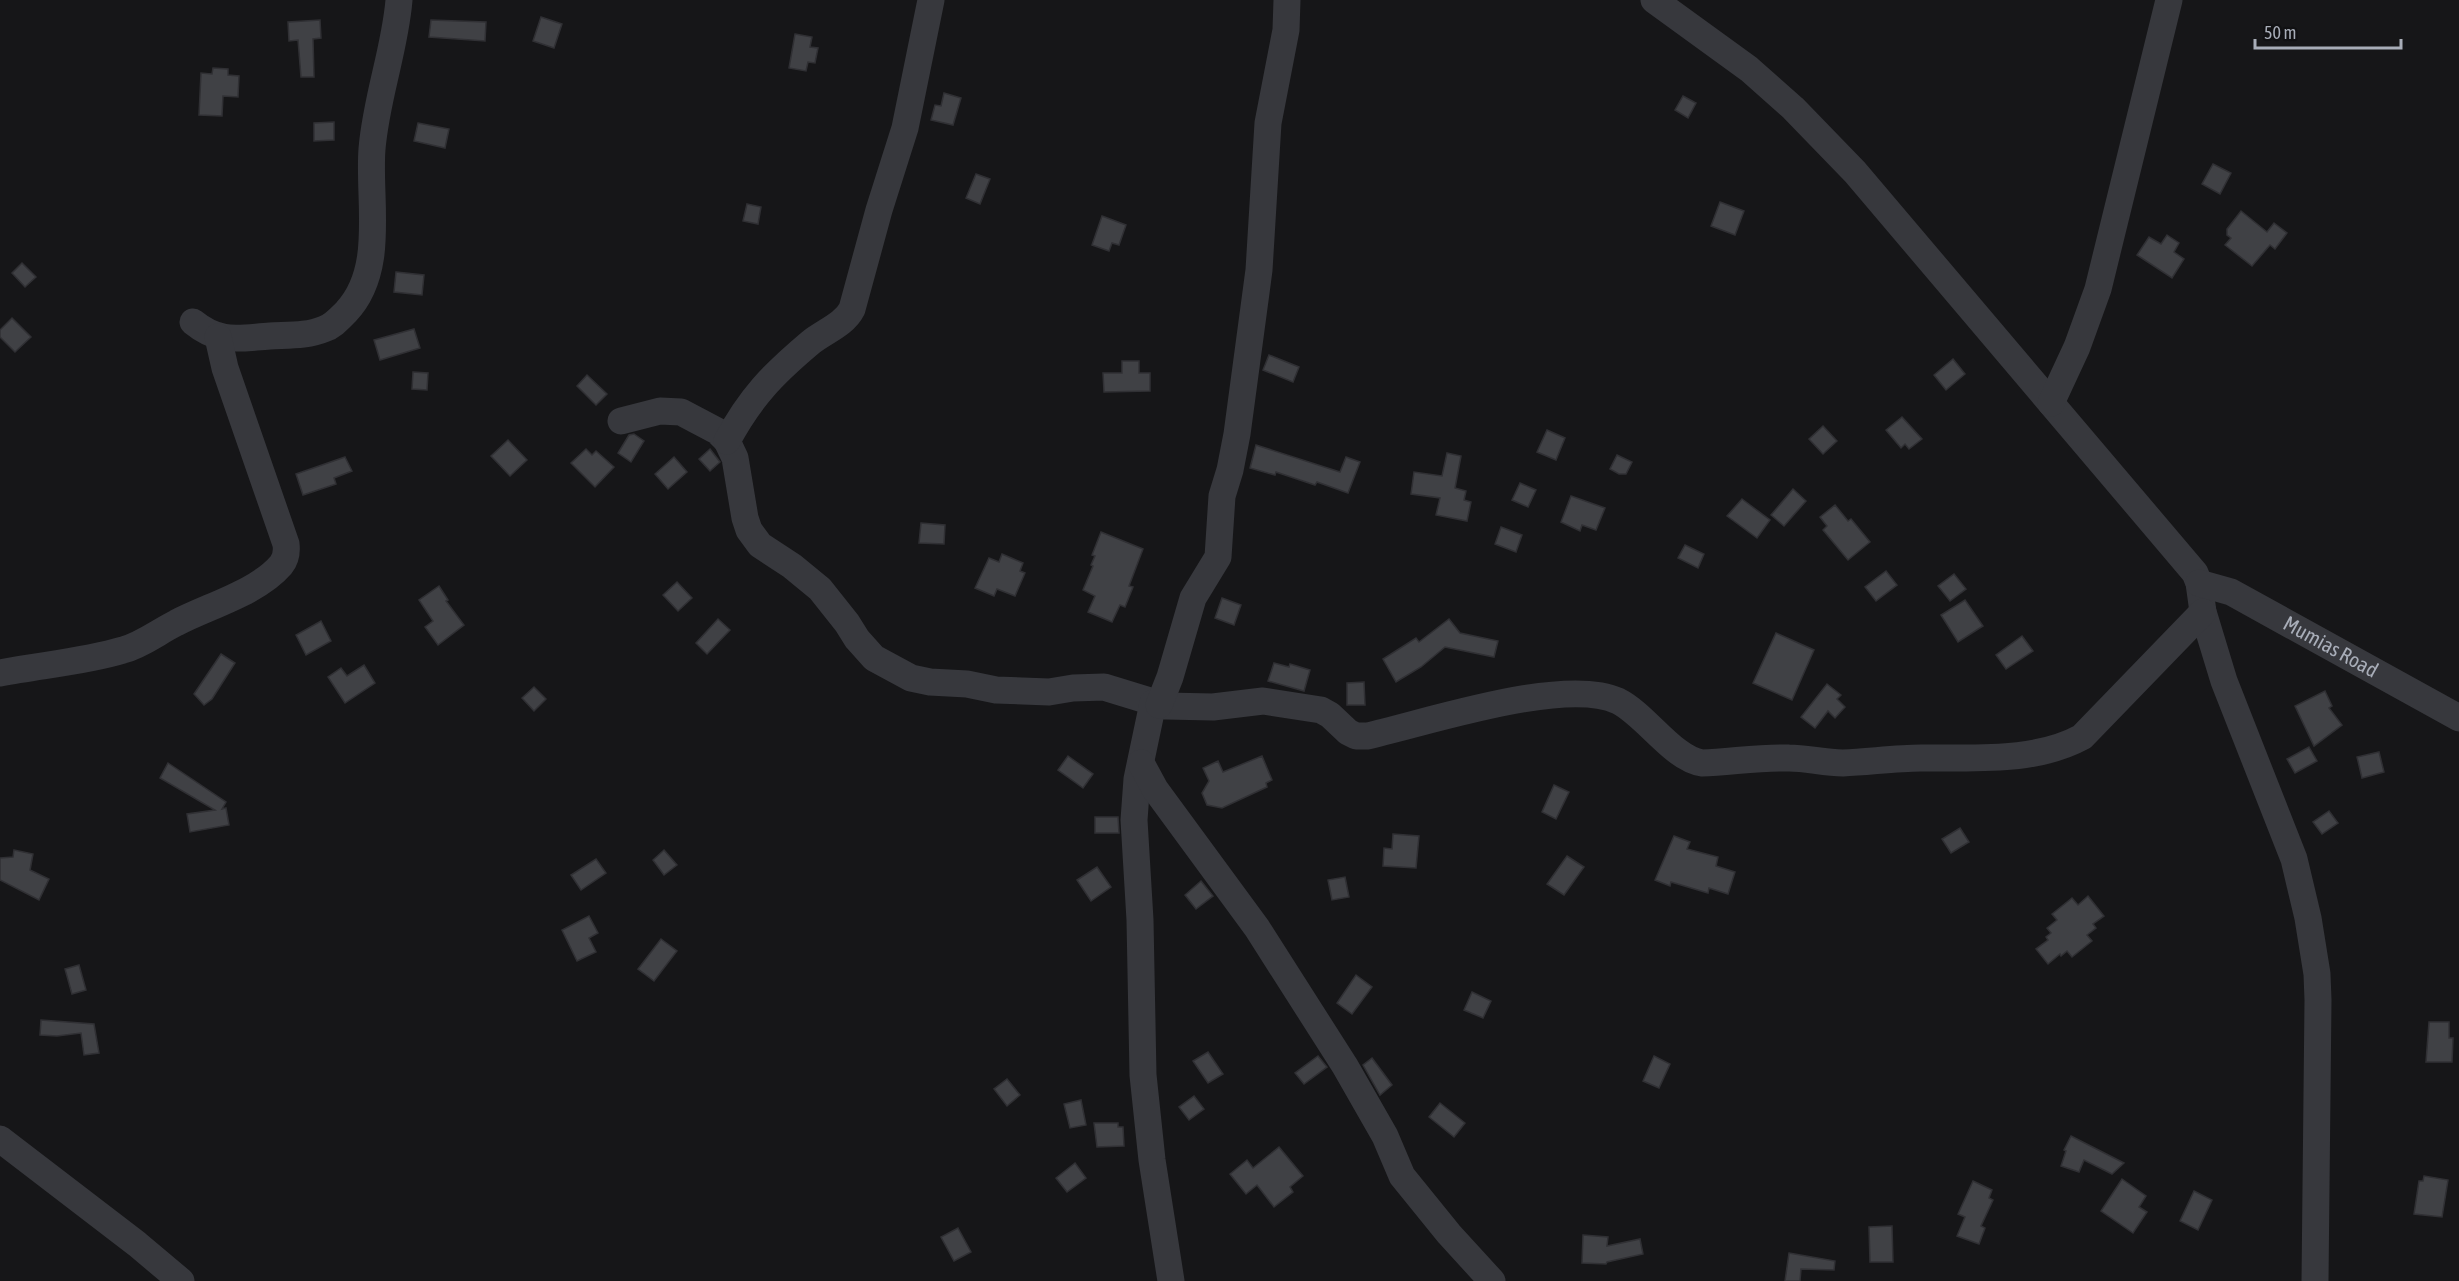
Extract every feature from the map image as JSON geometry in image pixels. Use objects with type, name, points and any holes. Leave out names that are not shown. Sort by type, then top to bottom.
[{"type":"street","points":[[193,322],[205,332],[229,340],[306,334],[325,329],[335,323],[351,307],[361,291],[371,248],[372,149],[399,0]]},
{"type":"street","points":[[727,441],[754,397],[771,378],[813,340],[843,320],[852,309],[879,210],[905,128],[931,0]]},
{"type":"street","points":[[1171,1281],[1152,1160],[1143,1076],[1134,794],[1156,704],[1170,678],[1193,598],[1218,557],[1222,496],[1230,470],[1242,403],[1258,270],[1268,123],[1286,30],[1287,0]]},
{"type":"street","points":[[1654,0],[1749,69],[1793,108],[1855,172],[2186,559],[2199,584],[2203,612],[2224,681],[2294,859],[2308,918],[2317,974],[2318,1000],[2315,1281]]},
{"type":"street","points":[[2051,403],[2077,347],[2098,289],[2169,0]]},
{"type":"street","points":[[0,673],[102,655],[133,646],[175,623],[240,593],[266,578],[283,564],[287,552],[286,544],[225,368],[218,338]]},
{"type":"street","points":[[621,421],[660,411],[681,412],[717,431],[727,441],[735,458],[749,530],[760,544],[820,589],[874,658],[901,673],[921,681],[967,684],[1006,691],[1049,692],[1104,687],[1156,704],[1213,707],[1263,701],[1322,710],[1347,732],[1361,736],[1523,699],[1594,694],[1629,708],[1680,752],[1702,763],[1788,758],[1844,763],[1908,758],[2007,757],[2052,748],[2082,737],[2203,612]]},
{"type":"street","name":"Mumias Road","points":[[2199,584],[2231,592],[2459,718]]},
{"type":"street","points":[[1141,764],[1161,797],[1257,928],[1345,1066],[1385,1136],[1402,1176],[1449,1234],[1492,1281]]},
{"type":"street","points":[[0,1139],[137,1244],[181,1281]]},
{"type":"building","points":[[541,17],[562,24],[554,48],[533,41]]},
{"type":"building","points":[[320,20],[321,38],[313,39],[314,77],[301,77],[298,40],[289,41],[288,22]]},
{"type":"building","points":[[431,20],[486,22],[485,41],[429,37]]},
{"type":"building","points":[[795,34],[812,37],[810,47],[818,48],[815,63],[808,62],[806,71],[789,68]]},
{"type":"building","points":[[213,68],[228,69],[228,75],[239,76],[238,97],[223,96],[222,116],[199,115],[201,73],[212,74]]},
{"type":"building","points":[[944,93],[961,98],[953,125],[931,120],[935,105],[941,106]]},
{"type":"building","points":[[1683,96],[1696,103],[1688,118],[1675,110]]},
{"type":"building","points":[[334,122],[334,140],[314,141],[314,123]]},
{"type":"building","points":[[418,123],[449,129],[445,148],[414,141]]},
{"type":"building","points":[[2213,164],[2231,173],[2220,194],[2202,184]]},
{"type":"building","points":[[976,174],[990,179],[980,204],[966,198]]},
{"type":"building","points":[[1720,202],[1744,211],[1735,235],[1711,226]]},
{"type":"building","points":[[747,204],[761,207],[758,224],[743,221]]},
{"type":"building","points":[[2241,211],[2267,232],[2274,223],[2287,233],[2275,249],[2270,245],[2252,266],[2225,245],[2231,238],[2227,235],[2227,229]]},
{"type":"building","points":[[1102,216],[1126,225],[1119,245],[1112,243],[1109,251],[1092,245]]},
{"type":"building","points":[[2167,235],[2179,243],[2174,252],[2184,259],[2172,278],[2137,255],[2149,237],[2161,244]]},
{"type":"building","points":[[22,263],[36,277],[25,287],[12,273]]},
{"type":"building","points":[[396,272],[424,275],[422,295],[394,292]]},
{"type":"building","points":[[12,318],[31,337],[15,352],[0,337],[0,330]]},
{"type":"building","points":[[414,329],[420,348],[380,360],[374,340]]},
{"type":"building","points":[[1269,355],[1299,367],[1293,382],[1263,370]]},
{"type":"building","points":[[1953,359],[1965,374],[1946,390],[1934,375]]},
{"type":"building","points":[[1122,361],[1139,361],[1139,373],[1150,373],[1150,391],[1104,392],[1103,373],[1122,373]]},
{"type":"building","points":[[413,372],[428,373],[427,390],[412,389]]},
{"type":"building","points":[[587,375],[607,394],[596,405],[577,386]]},
{"type":"building","points":[[1902,417],[1922,439],[1909,449],[1905,444],[1901,448],[1886,430]]},
{"type":"building","points":[[1823,426],[1837,441],[1823,454],[1809,439]]},
{"type":"building","points":[[1547,430],[1565,438],[1556,460],[1537,452]]},
{"type":"building","points":[[634,434],[644,441],[631,462],[618,453],[629,435]]},
{"type":"building","points":[[508,440],[527,460],[510,476],[491,456]]},
{"type":"building","points":[[1256,445],[1340,472],[1346,457],[1360,462],[1348,493],[1317,482],[1315,485],[1276,472],[1275,475],[1250,468]]},
{"type":"building","points":[[586,449],[592,455],[596,451],[614,467],[595,487],[571,463]]},
{"type":"building","points":[[710,449],[720,462],[710,471],[699,459]]},
{"type":"building","points":[[1447,453],[1461,456],[1455,488],[1466,491],[1464,500],[1471,502],[1467,521],[1436,515],[1440,498],[1411,494],[1414,472],[1442,476]]},
{"type":"building","points":[[1617,455],[1632,462],[1626,474],[1619,474],[1610,469]]},
{"type":"building","points":[[345,457],[352,471],[334,478],[336,484],[303,495],[296,474]]},
{"type":"building","points":[[674,457],[687,472],[668,489],[655,474]]},
{"type":"building","points":[[1520,483],[1536,490],[1528,507],[1512,500]]},
{"type":"building","points":[[1793,489],[1806,501],[1784,526],[1771,515]]},
{"type":"building","points":[[1571,496],[1605,508],[1596,530],[1582,525],[1580,531],[1561,522]]},
{"type":"building","points":[[1742,499],[1770,520],[1757,538],[1727,516]]},
{"type":"building","points":[[1835,505],[1848,521],[1851,519],[1870,542],[1848,560],[1823,530],[1827,526],[1820,517]]},
{"type":"building","points":[[921,523],[945,525],[944,544],[919,543]]},
{"type":"building","points":[[1501,527],[1522,535],[1516,552],[1495,544]]},
{"type":"building","points":[[1101,532],[1143,549],[1129,586],[1133,587],[1125,607],[1120,605],[1112,622],[1088,612],[1095,596],[1083,590],[1093,566],[1091,565],[1095,556],[1092,555]]},
{"type":"building","points":[[1685,545],[1704,554],[1698,568],[1678,558]]},
{"type":"building","points":[[1002,554],[1023,563],[1020,571],[1025,573],[1015,596],[997,589],[994,596],[975,588],[989,558],[999,562]]},
{"type":"building","points":[[1886,571],[1897,585],[1876,601],[1865,587]]},
{"type":"building","points":[[1954,574],[1966,589],[1950,601],[1938,586]]},
{"type":"building","points":[[677,582],[692,598],[678,611],[663,595]]},
{"type":"building","points":[[439,586],[448,600],[446,601],[464,625],[438,645],[425,627],[433,621],[419,600]]},
{"type":"building","points":[[1222,598],[1241,605],[1234,625],[1215,618]]},
{"type":"building","points":[[1965,600],[1983,626],[1958,642],[1941,615]]},
{"type":"building","points":[[718,619],[730,630],[707,654],[696,643]]},
{"type":"building","points":[[1449,619],[1460,633],[1498,641],[1494,657],[1445,647],[1421,667],[1396,682],[1383,659],[1416,638],[1419,642]]},
{"type":"building","points":[[321,621],[331,641],[306,655],[296,635]]},
{"type":"building","points":[[1776,633],[1814,650],[1792,700],[1753,683]]},
{"type":"building","points":[[2022,636],[2033,651],[2006,669],[1996,655]]},
{"type":"building","points":[[221,654],[235,663],[212,699],[204,705],[194,694]]},
{"type":"building","points":[[1274,663],[1289,667],[1290,664],[1310,670],[1304,691],[1268,681]]},
{"type":"building","points":[[364,665],[375,683],[345,703],[328,677],[341,668],[347,676]]},
{"type":"building","points":[[1364,682],[1365,705],[1347,705],[1347,683]]},
{"type":"building","points":[[1827,684],[1841,695],[1837,699],[1845,707],[1835,718],[1828,711],[1815,728],[1801,717]]},
{"type":"building","points":[[534,687],[546,699],[534,711],[522,698]]},
{"type":"building","points":[[2325,691],[2332,706],[2329,708],[2342,725],[2314,746],[2295,706]]},
{"type":"building","points":[[2309,747],[2317,761],[2295,773],[2287,759]]},
{"type":"building","points":[[2379,752],[2384,772],[2362,778],[2357,757]]},
{"type":"building","points":[[1068,756],[1093,774],[1083,788],[1058,770]]},
{"type":"building","points":[[1262,756],[1272,780],[1266,783],[1267,787],[1222,808],[1207,805],[1202,793],[1209,781],[1203,768],[1218,761],[1223,772]]},
{"type":"building","points":[[168,763],[226,802],[222,809],[226,808],[229,825],[190,832],[187,814],[215,810],[160,778]]},
{"type":"building","points":[[1554,785],[1569,792],[1556,819],[1542,812]]},
{"type":"building","points":[[2329,811],[2338,823],[2322,834],[2313,822]]},
{"type":"building","points":[[1095,817],[1118,817],[1119,833],[1095,833]]},
{"type":"building","points":[[1960,828],[1969,842],[1951,853],[1942,839]]},
{"type":"building","points":[[1393,834],[1419,836],[1416,868],[1383,866],[1384,848],[1392,849]]},
{"type":"building","points":[[1674,836],[1690,842],[1687,849],[1718,857],[1716,866],[1735,872],[1728,894],[1709,888],[1708,893],[1671,882],[1670,886],[1655,880]]},
{"type":"building","points":[[14,850],[33,854],[30,870],[49,879],[39,900],[0,880],[0,858],[13,857]]},
{"type":"building","points":[[664,850],[677,865],[664,875],[653,860]]},
{"type":"building","points":[[1567,856],[1584,867],[1564,895],[1547,884]]},
{"type":"building","points":[[596,859],[606,873],[581,890],[571,875]]},
{"type":"building","points":[[1097,867],[1111,887],[1091,901],[1077,880]]},
{"type":"building","points":[[1345,877],[1349,897],[1332,900],[1328,880]]},
{"type":"building","points":[[1201,881],[1213,896],[1196,909],[1185,895]]},
{"type":"building","points":[[2088,896],[2104,916],[2093,924],[2096,928],[2087,935],[2092,941],[2072,957],[2067,951],[2048,964],[2036,949],[2048,940],[2046,937],[2051,933],[2047,928],[2057,920],[2052,914],[2072,898],[2078,905]]},
{"type":"building","points":[[589,916],[598,933],[589,938],[596,952],[577,961],[562,930]]},
{"type":"building","points":[[661,939],[677,951],[654,981],[638,969]]},
{"type":"building","points":[[79,965],[86,990],[72,994],[65,969]]},
{"type":"building","points":[[1356,975],[1372,987],[1352,1014],[1337,1003]]},
{"type":"building","points":[[1472,992],[1491,1001],[1483,1018],[1464,1010]]},
{"type":"building","points":[[41,1020],[94,1024],[99,1053],[84,1055],[81,1033],[57,1036],[40,1035]]},
{"type":"building","points":[[2429,1022],[2449,1022],[2449,1038],[2453,1038],[2452,1062],[2426,1062]]},
{"type":"building","points":[[1208,1052],[1223,1074],[1208,1083],[1193,1061]]},
{"type":"building","points":[[1318,1056],[1327,1067],[1304,1084],[1295,1073]]},
{"type":"building","points":[[1654,1056],[1670,1064],[1659,1088],[1643,1081]]},
{"type":"building","points":[[1372,1058],[1392,1085],[1380,1095],[1363,1065]]},
{"type":"building","points":[[1007,1079],[1020,1095],[1007,1106],[994,1089]]},
{"type":"building","points":[[1194,1096],[1204,1109],[1189,1120],[1179,1107]]},
{"type":"building","points":[[1081,1100],[1086,1125],[1070,1128],[1064,1104]]},
{"type":"building","points":[[1440,1103],[1465,1123],[1454,1137],[1429,1117]]},
{"type":"building","points":[[1094,1123],[1118,1123],[1118,1127],[1123,1127],[1124,1146],[1097,1147]]},
{"type":"building","points":[[2071,1136],[2124,1163],[2112,1174],[2084,1160],[2079,1172],[2061,1166],[2066,1151],[2064,1150]]},
{"type":"building","points":[[1279,1147],[1303,1176],[1290,1187],[1293,1192],[1274,1207],[1257,1185],[1246,1194],[1230,1174],[1247,1160],[1253,1168]]},
{"type":"building","points":[[1075,1163],[1086,1178],[1067,1192],[1056,1178]]},
{"type":"building","points":[[2424,1176],[2448,1180],[2442,1217],[2414,1214],[2419,1181],[2423,1181]]},
{"type":"building","points":[[2122,1179],[2146,1196],[2139,1207],[2147,1212],[2133,1233],[2101,1211]]},
{"type":"building","points":[[1973,1181],[1992,1190],[1989,1198],[1993,1200],[1981,1226],[1985,1228],[1979,1244],[1957,1236],[1965,1217],[1958,1214]]},
{"type":"building","points":[[2194,1191],[2212,1200],[2198,1230],[2180,1221]]},
{"type":"building","points":[[1892,1226],[1893,1262],[1870,1262],[1869,1227]]},
{"type":"building","points":[[958,1228],[971,1252],[954,1261],[941,1237]]},
{"type":"building","points":[[1583,1235],[1608,1237],[1607,1246],[1640,1239],[1643,1254],[1606,1264],[1582,1263]]},
{"type":"building","points":[[1789,1253],[1835,1261],[1834,1270],[1801,1269],[1800,1281],[1785,1281]]}]
